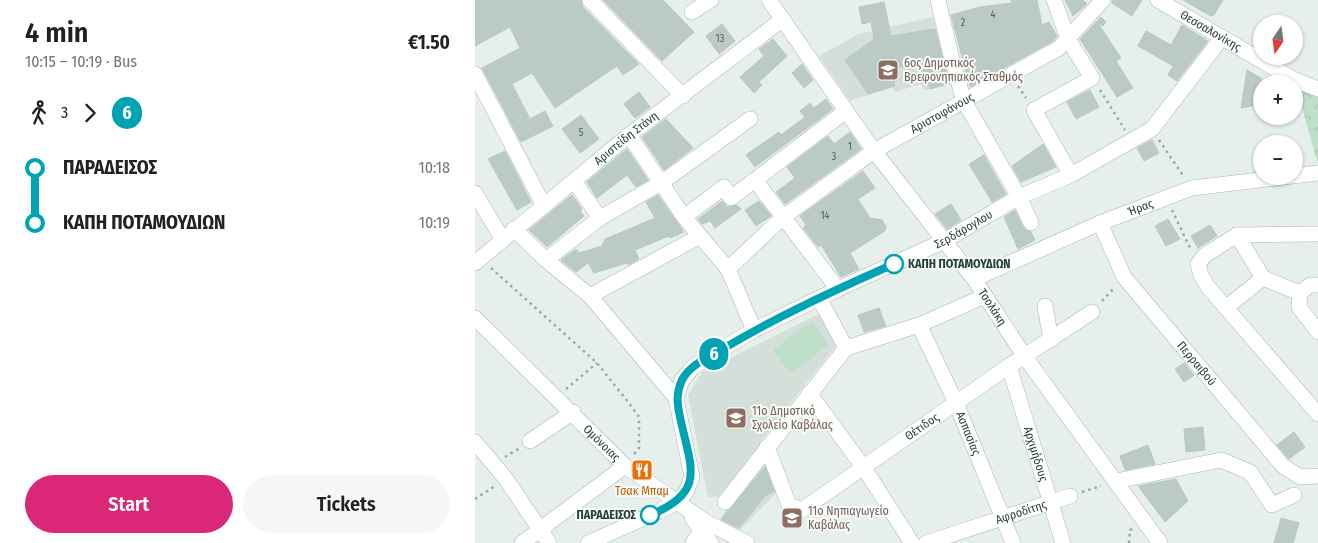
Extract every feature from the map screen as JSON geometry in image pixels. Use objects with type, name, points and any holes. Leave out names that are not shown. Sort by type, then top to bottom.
[{"type":"street","points":[[590,0],[683,96]]},
{"type":"street","points":[[692,12],[711,0]]},
{"type":"street","name":"Τσολάκη","points":[[769,0],[873,151],[973,279],[1025,357],[1160,543]]},
{"type":"street","points":[[940,0],[952,60],[964,101],[1019,197],[1031,223]]},
{"type":"street","points":[[1054,0],[1068,39],[1092,78],[1034,110],[1071,175]]},
{"type":"street","name":"Αριστοφάνους","points":[[728,269],[782,218],[873,151],[1059,48],[1103,0]]},
{"type":"street","name":"Θεσσαλονίκης","points":[[1158,0],[1293,79],[1318,89]]},
{"type":"street","name":"Αριστείδη Στάνη","points":[[478,261],[629,135],[783,20]]},
{"type":"street","name":"Σερδάρογλου","points":[[676,398],[682,380],[693,367],[754,330],[944,241],[1019,197],[1071,175],[1152,129],[1221,38]]},
{"type":"street","points":[[475,74],[544,206]]},
{"type":"street","points":[[684,217],[723,187],[731,198],[846,111]]},
{"type":"street","points":[[546,260],[600,218],[661,183],[750,119]]},
{"type":"street","points":[[629,135],[684,217],[728,269],[754,330]]},
{"type":"street","name":"Ήρας","points":[[973,279],[1101,223],[1192,188],[1318,174]]},
{"type":"street","points":[[755,180],[782,218],[838,289]]},
{"type":"street","points":[[574,181],[600,218]]},
{"type":"street","points":[[475,193],[503,240]]},
{"type":"street","name":"Περραιβού","points":[[1101,223],[1125,276],[1283,466],[1300,477],[1318,476]]},
{"type":"street","points":[[515,230],[546,260],[589,296],[676,398],[693,477],[686,492],[677,502],[588,543]]},
{"type":"street","points":[[1318,234],[1237,235],[1205,255],[1198,264],[1201,275],[1208,287],[1318,414]]},
{"type":"street","points":[[1237,235],[1263,278],[1300,293]]},
{"type":"street","points":[[589,296],[700,236]]},
{"type":"street","points":[[1227,307],[1263,278]]},
{"type":"street","points":[[1318,285],[1310,285],[1300,293],[1299,307],[1318,332]]},
{"type":"street","points":[[725,502],[846,348],[919,325],[985,296]]},
{"type":"street","points":[[819,298],[846,348]]},
{"type":"street","points":[[1045,306],[1051,340]]},
{"type":"street","name":"Θέτιδος","points":[[767,447],[789,505],[802,510],[1009,366],[1092,312]]},
{"type":"street","name":"Ομόνοιας","points":[[475,318],[557,396],[625,466],[677,502],[704,525],[747,543]]},
{"type":"street","name":"Ασπασίας","points":[[919,325],[955,403],[1013,543]]},
{"type":"street","name":"Αρχιμήδους","points":[[1009,366],[1063,543]]},
{"type":"street","points":[[809,393],[864,468],[912,543]]},
{"type":"street","points":[[530,441],[573,412]]},
{"type":"street","points":[[475,442],[506,480],[541,528],[549,543]]},
{"type":"street","points":[[1116,481],[1221,460],[1249,472],[1272,506],[1294,494]]},
{"type":"street","points":[[522,543],[625,466]]},
{"type":"street","name":"Αφροδίτης","points":[[926,543],[1070,496]]},
{"type":"street","points":[[693,543],[704,525]]},
{"type":"street","points":[[704,525],[711,543]]},
{"type":"path","points":[[1012,75],[1034,110]]},
{"type":"path","points":[[1092,78],[1131,140]]},
{"type":"path","points":[[1152,129],[1192,188]]},
{"type":"path","points":[[1166,198],[1198,264]]},
{"type":"path","points":[[478,261],[597,363],[639,417],[639,448],[625,466]]},
{"type":"path","points":[[1092,312],[1125,276]]},
{"type":"path","points":[[557,396],[597,363]]},
{"type":"path","points":[[493,464],[530,441]]},
{"type":"path","points":[[475,499],[506,480]]},
{"type":"path","points":[[1070,496],[1116,481]]},
{"type":"shaded area","name":"6ος Δημοτικός Βρεφονηπιακός Σταθμός","points":[[933,17],[951,84],[924,90],[921,84],[895,92],[893,87],[850,101],[819,56],[859,34]]},
{"type":"shaded area","name":"11ο Δημοτικό Σχολείο Καβάλας","points":[[819,314],[838,343],[760,442],[779,490],[736,534],[719,521],[729,506],[716,496],[708,498],[688,395],[702,372]]},
{"type":"green space","points":[[1303,89],[1318,95],[1317,161],[1303,111]]},
{"type":"green space","points":[[812,322],[829,345],[790,373],[773,349]]},
{"type":"building","points":[[475,0],[581,0],[583,7],[639,64],[623,75],[617,66],[555,108],[532,73],[512,84],[530,119],[545,111],[553,126],[521,142],[482,68],[520,48],[510,27],[475,46]]},
{"type":"building","points":[[603,0],[663,0],[694,32],[662,61]]},
{"type":"building","points":[[1011,0],[1037,0],[1042,25],[1049,22],[1057,36],[1053,41],[970,87],[951,15],[980,7],[1012,3]]},
{"type":"building","points":[[1065,0],[1083,0],[1087,4],[1073,16]]},
{"type":"building","points":[[1112,0],[1142,0],[1132,16],[1112,3]]},
{"type":"building","points":[[1183,0],[1223,0],[1214,15],[1211,16]]},
{"type":"building","points":[[884,2],[891,36],[935,29],[949,84],[930,89],[929,85],[925,85],[924,70],[919,71],[918,65],[892,68],[895,86],[868,94],[845,60],[874,39],[871,22],[862,24],[859,7]]},
{"type":"building","points":[[1101,17],[1106,22],[1103,26],[1098,23],[1121,58],[1116,61],[1133,88],[1117,97],[1080,39]]},
{"type":"building","points":[[722,24],[735,41],[719,54],[706,36]]},
{"type":"building","points":[[1182,25],[1208,41],[1177,81],[1168,75],[1173,66],[1138,46],[1146,31],[1171,45]]},
{"type":"building","points":[[773,39],[787,56],[759,82],[762,85],[754,93],[740,77],[764,56],[759,49]]},
{"type":"building","points":[[802,64],[813,80],[804,88],[792,73]]},
{"type":"building","points":[[1247,70],[1256,75],[1253,75],[1253,106],[1241,108]]},
{"type":"building","points":[[1090,90],[1099,107],[1076,119],[1067,102]]},
{"type":"building","points":[[639,92],[650,107],[635,118],[624,104]]},
{"type":"building","points":[[826,99],[833,109],[755,167],[746,155],[779,132],[781,135],[805,117],[800,111],[810,103],[814,108]]},
{"type":"building","points":[[581,115],[599,139],[580,153],[562,129]]},
{"type":"building","points":[[666,119],[693,148],[664,170],[642,137]]},
{"type":"building","points":[[850,132],[861,149],[785,204],[776,192],[795,178],[787,167],[828,136],[834,144]]},
{"type":"building","points":[[1152,140],[1159,153],[1144,161],[1137,148]]},
{"type":"building","points":[[1043,144],[1056,167],[1021,182],[1012,166]]},
{"type":"building","points":[[627,149],[648,180],[636,187],[627,175],[597,198],[587,182]]},
{"type":"building","points":[[505,151],[531,202],[517,210],[488,159]]},
{"type":"building","points":[[984,155],[1006,194],[992,202],[969,164]]},
{"type":"building","points":[[863,171],[875,188],[858,199],[870,218],[882,220],[886,226],[885,231],[850,253],[859,269],[841,277],[821,245],[818,247],[803,228],[806,225],[800,216]]},
{"type":"building","points":[[572,195],[582,209],[580,211],[584,216],[547,247],[529,230]]},
{"type":"building","points":[[658,195],[684,232],[635,250],[639,259],[628,265],[627,263],[594,273],[588,263],[576,272],[561,260],[576,249],[579,253],[602,246],[605,239],[655,218],[646,202]]},
{"type":"building","points":[[722,201],[727,207],[737,205],[741,209],[715,228],[710,221],[702,224],[698,219]]},
{"type":"building","points":[[759,201],[771,216],[756,226],[745,210]]},
{"type":"building","points":[[951,204],[961,220],[947,229],[935,214]]},
{"type":"building","points":[[1015,210],[1023,227],[1031,232],[1035,240],[1018,249],[1004,217]]},
{"type":"building","points":[[1168,219],[1180,239],[1166,246],[1155,226]]},
{"type":"building","points":[[1210,225],[1217,236],[1198,248],[1191,236]]},
{"type":"building","points":[[879,308],[886,326],[864,332],[858,315]]},
{"type":"building","points":[[1184,363],[1194,375],[1184,382],[1175,369]]},
{"type":"building","points":[[1203,427],[1205,450],[1186,452],[1184,429]]},
{"type":"building","points":[[1294,432],[1305,447],[1289,459],[1277,445]]},
{"type":"building","points":[[1148,445],[1155,464],[1125,470],[1120,456]]},
{"type":"building","points":[[765,467],[774,491],[765,496],[739,528],[721,519]]},
{"type":"building","points":[[1176,479],[1188,501],[1165,522],[1138,486]]},
{"type":"building","points":[[1281,518],[1299,523],[1293,543],[1274,543]]},
{"type":"bus line","name":"6","points":[[650,515],[660,512],[677,502],[686,492],[693,477],[676,398],[682,380],[693,367],[754,330],[894,264]]},
{"type":"place","name":"6ος Δημοτικός Βρεφονηπιακός Σταθμός","points":[[888,70]]},
{"type":"place","name":"ΚΑΠΗ ΠΟΤΑΜΟΥΔΙΩΝ","points":[[894,264]]},
{"type":"place","name":"11ο Δημοτικό Σχολείο Καβάλας","points":[[736,418]]},
{"type":"place","name":"Τσακ Μπαμ","points":[[642,470]]},
{"type":"place","name":"ΠΑΡΑΔΕΙΣΟΣ","points":[[650,515]]},
{"type":"place","name":"11ο Νηπιαγωγείο Καβάλας","points":[[792,518]]}]
